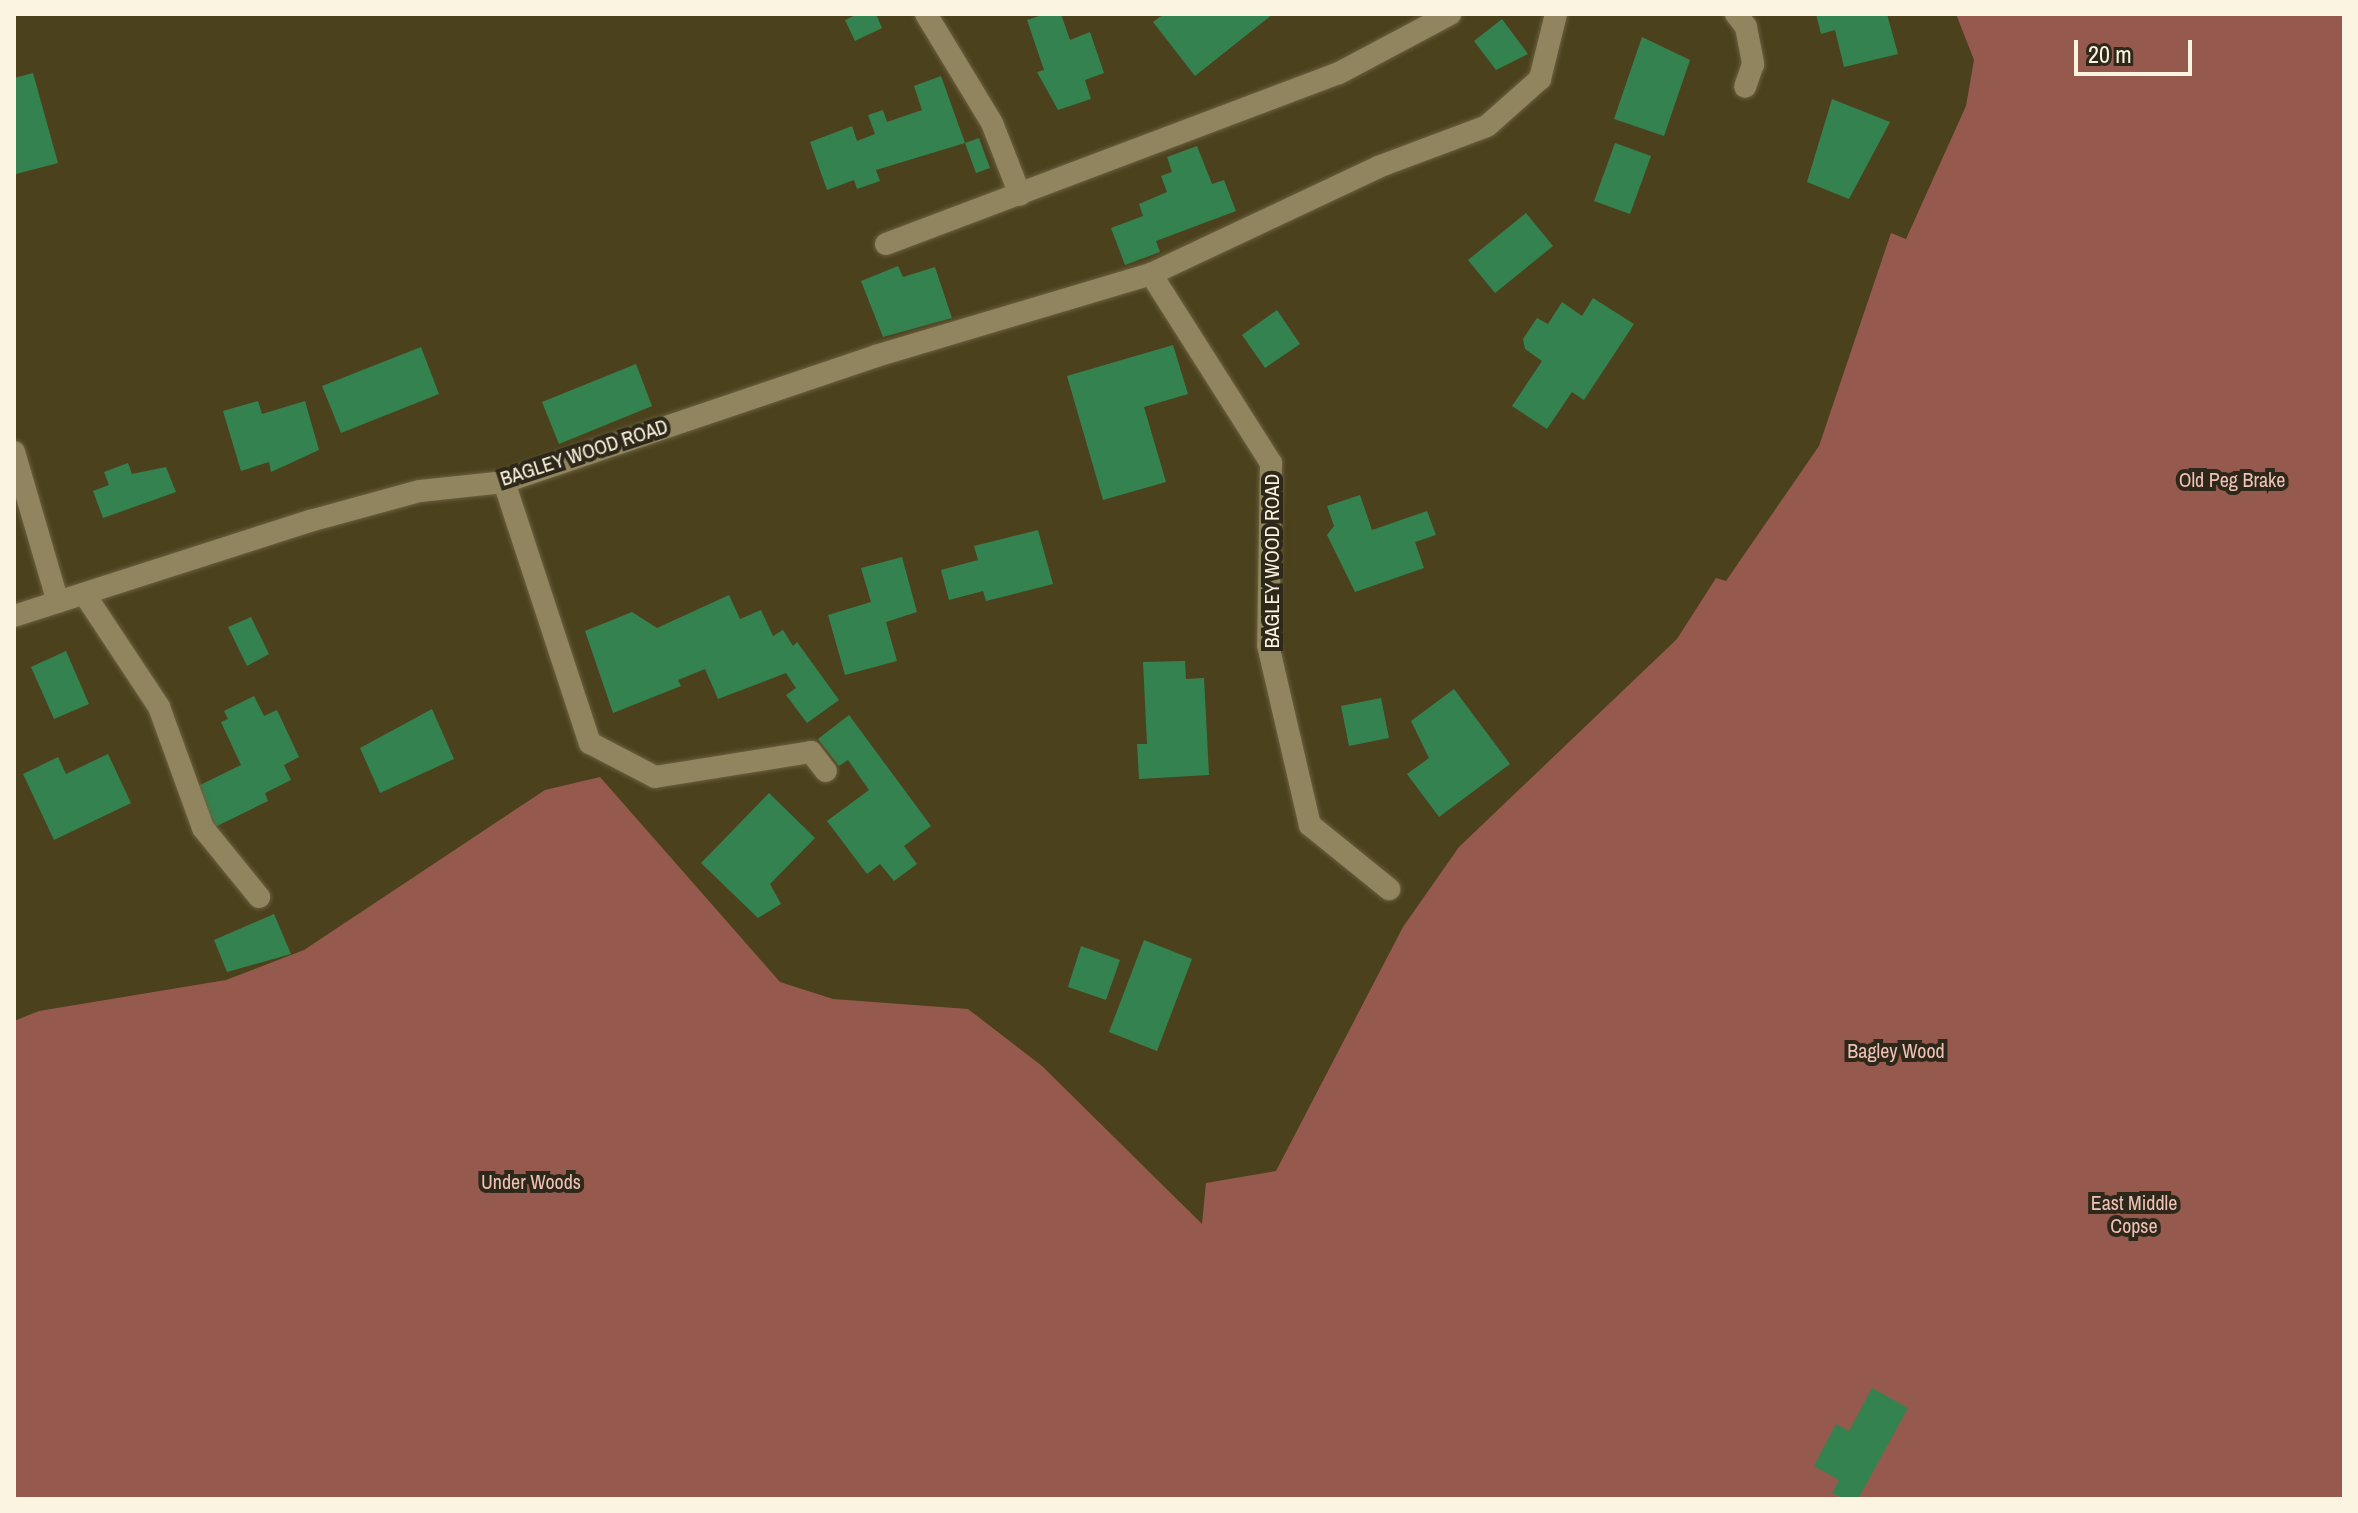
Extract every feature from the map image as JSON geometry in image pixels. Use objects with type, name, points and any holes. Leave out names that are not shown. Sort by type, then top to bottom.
[{"type":"street","points":[[926,14],[992,123],[1020,195]]},
{"type":"street","points":[[886,244],[1339,73],[1450,14]]},
{"type":"street","name":"BAGLEY WOOD ROAD","points":[[14,616],[310,521],[420,491],[504,482],[876,356],[1151,274],[1378,167],[1487,126],[1540,79],[1556,14]]},
{"type":"street","points":[[1736,14],[1746,27],[1762,67],[1745,87]]},
{"type":"street","name":"BAGLEY WOOD ROAD","points":[[1151,274],[1271,463],[1268,645],[1310,825],[1389,889]]},
{"type":"street","points":[[14,452],[58,602]]},
{"type":"street","points":[[504,482],[590,743],[655,777],[811,752],[826,771]]},
{"type":"street","points":[[85,595],[159,707],[203,828],[259,897]]},
{"type":"green space","name":"Under Woods","points":[[1956,14],[2344,14],[2344,1499],[14,1499],[14,1021],[39,1011],[226,980],[304,950],[545,790],[600,777],[780,982],[833,999],[968,1009],[1042,1066],[1202,1224],[1206,1183],[1276,1171],[1403,927],[1459,847],[1677,639],[1716,578],[1726,581],[1819,446],[1891,233],[1906,239],[1966,106],[1974,60]]},
{"type":"building","points":[[858,14],[876,14],[882,28],[855,41],[845,20]]},
{"type":"building","points":[[1045,14],[1061,14],[1070,40],[1090,32],[1104,73],[1085,80],[1091,99],[1058,110],[1037,72],[1044,70],[1027,20]]},
{"type":"building","points":[[1164,14],[1273,14],[1195,76],[1153,22]]},
{"type":"building","points":[[1816,14],[1887,14],[1898,54],[1844,67],[1835,30],[1821,34]]},
{"type":"building","points":[[1502,19],[1528,54],[1496,70],[1474,41]]},
{"type":"building","points":[[1642,37],[1690,60],[1664,136],[1614,119]]},
{"type":"building","points":[[33,73],[58,163],[16,174],[14,78]]},
{"type":"building","points":[[941,76],[965,143],[876,170],[880,181],[857,189],[854,180],[827,190],[810,142],[852,126],[857,141],[875,134],[868,115],[883,110],[887,122],[922,110],[914,86]]},
{"type":"building","points":[[1832,99],[1890,122],[1849,199],[1807,182]]},
{"type":"building","points":[[979,138],[990,168],[976,173],[965,143]]},
{"type":"building","points":[[1615,143],[1651,156],[1630,214],[1594,201]]},
{"type":"building","points":[[1197,146],[1212,184],[1224,180],[1236,211],[1156,241],[1160,252],[1125,265],[1111,228],[1143,216],[1139,204],[1167,192],[1161,176],[1172,172],[1167,157]]},
{"type":"building","points":[[1526,213],[1553,246],[1495,293],[1468,260]]},
{"type":"building","points":[[898,266],[903,277],[935,267],[952,318],[883,337],[861,281]]},
{"type":"building","points":[[1593,298],[1634,324],[1584,400],[1572,392],[1547,429],[1512,406],[1542,361],[1525,349],[1523,339],[1537,318],[1548,324],[1562,302],[1582,316]]},
{"type":"building","points":[[1277,310],[1300,344],[1265,368],[1242,335]]},
{"type":"building","points":[[1173,345],[1188,394],[1144,407],[1166,482],[1103,500],[1067,376]]},
{"type":"building","points":[[421,347],[439,394],[341,433],[322,386]]},
{"type":"building","points":[[636,364],[652,406],[559,444],[542,402]]},
{"type":"building","points":[[258,401],[262,414],[305,401],[319,450],[271,472],[269,462],[241,471],[223,411]]},
{"type":"building","points":[[128,463],[132,474],[166,467],[176,492],[103,518],[93,491],[109,485],[104,472]]},
{"type":"building","points":[[1360,495],[1372,530],[1427,511],[1436,535],[1415,542],[1424,568],[1355,592],[1327,535],[1334,526],[1327,506]]},
{"type":"building","points":[[1038,530],[1053,584],[986,601],[983,591],[949,600],[941,570],[978,560],[974,546]]},
{"type":"building","points":[[902,557],[917,612],[886,622],[897,661],[845,675],[828,615],[871,602],[861,568]]},
{"type":"building","points":[[729,595],[740,619],[761,610],[773,636],[783,630],[793,646],[797,642],[839,700],[807,723],[786,695],[796,688],[786,673],[718,699],[705,669],[678,680],[681,686],[613,713],[585,631],[632,612],[657,628]]},
{"type":"building","points":[[251,617],[269,654],[247,666],[228,627]]},
{"type":"building","points":[[66,651],[89,704],[54,719],[31,667]]},
{"type":"building","points":[[1185,661],[1186,679],[1204,678],[1209,775],[1139,779],[1137,744],[1147,744],[1143,662]]},
{"type":"building","points":[[1454,689],[1510,764],[1439,817],[1407,774],[1429,758],[1411,721]]},
{"type":"building","points":[[254,696],[264,716],[277,710],[299,757],[284,765],[291,780],[265,793],[268,801],[215,827],[196,787],[241,765],[221,722],[228,719],[224,711]]},
{"type":"building","points":[[1381,698],[1389,738],[1349,746],[1341,706]]},
{"type":"building","points":[[432,709],[454,759],[380,793],[360,748]]},
{"type":"building","points":[[849,715],[931,826],[904,846],[917,864],[894,881],[880,864],[867,874],[827,821],[869,790],[848,760],[839,766],[818,739]]},
{"type":"building","points":[[108,754],[131,803],[54,840],[23,774],[58,757],[66,774]]},
{"type":"building","points":[[769,793],[815,838],[770,884],[781,904],[758,918],[701,863]]},
{"type":"building","points":[[274,914],[291,954],[227,972],[214,940]]},
{"type":"building","points":[[1144,940],[1192,959],[1157,1051],[1109,1032]]},
{"type":"building","points":[[1081,946],[1120,960],[1106,1000],[1068,987]]},
{"type":"building","points":[[1872,1388],[1908,1408],[1858,1499],[1844,1499],[1832,1493],[1839,1480],[1814,1466],[1836,1424],[1849,1431]]},
{"type":"park label","name":"Old Peg Brake","points":[[2232,479]]},
{"type":"park label","name":"Bagley Wood","points":[[1896,1050]]},
{"type":"park label","name":"East Middle Copse","points":[[2134,1214]]}]
